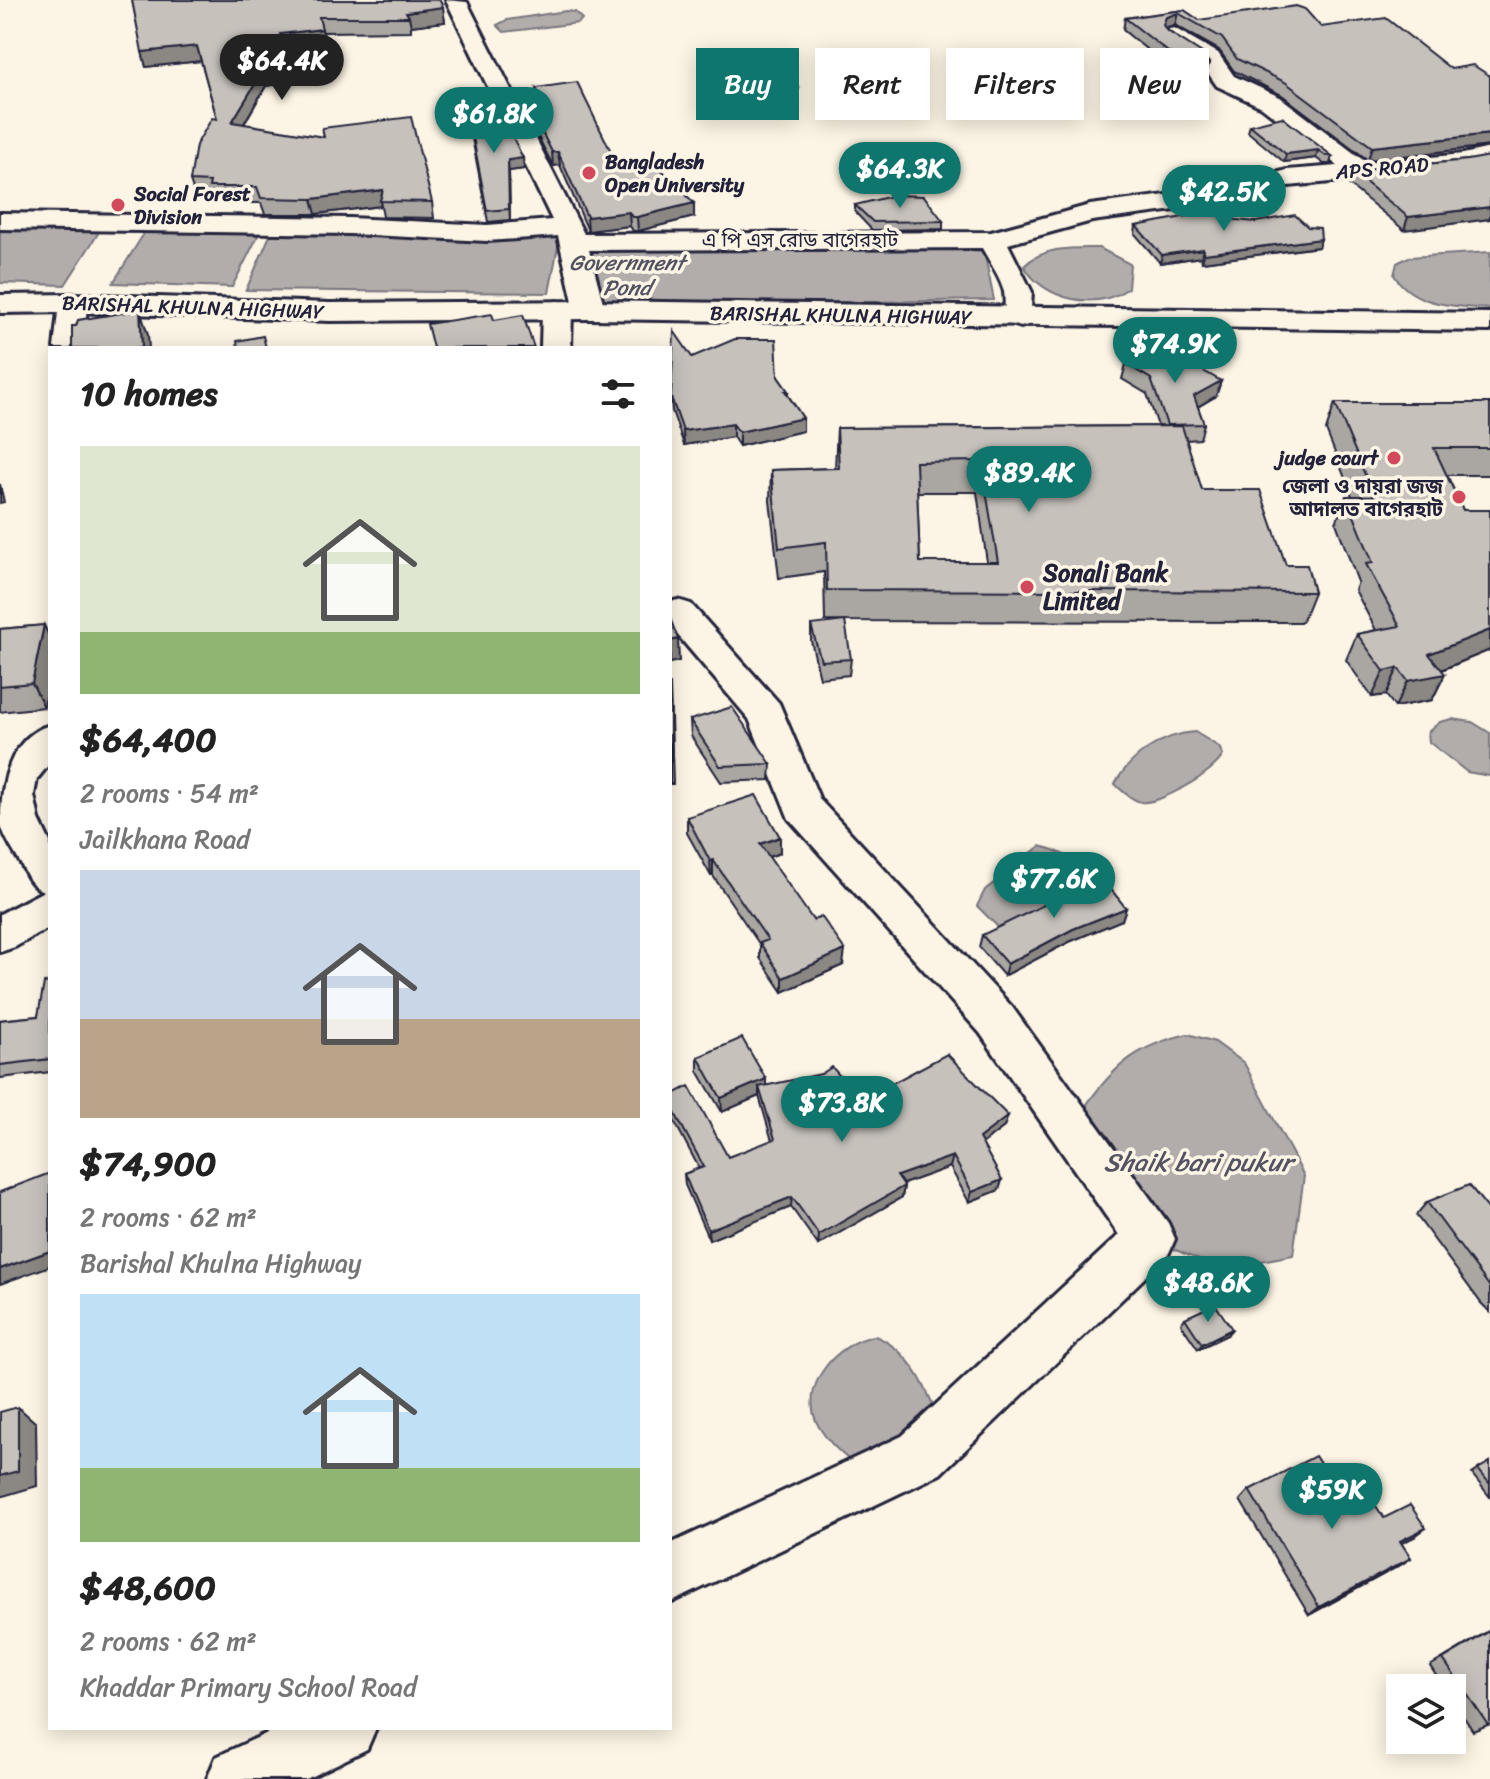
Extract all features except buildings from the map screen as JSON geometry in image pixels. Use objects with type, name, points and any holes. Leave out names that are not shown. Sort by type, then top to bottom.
[{"type":"highway","name":"BARISHAL KHULNA HIGHWAY","points":[[0,304],[73,303],[330,312],[590,310],[1490,322]]},
{"type":"street","points":[[456,2],[570,234],[590,310]]},
{"type":"street","points":[[1174,35],[1210,58],[1225,81],[1271,102],[1360,170]]},
{"type":"street","name":"APS ROAD","points":[[987,239],[1090,213],[1220,196],[1287,178],[1463,162],[1490,156]]},
{"type":"street","name":"এ পি এস রোড বাগেরহাট","points":[[0,221],[335,226],[487,233],[987,239]]},
{"type":"street","points":[[987,239],[1018,292],[1017,308],[1021,318]]},
{"type":"street","points":[[69,346],[73,303]]},
{"type":"street","points":[[556,346],[557,310]]},
{"type":"street","points":[[672,614],[678,612],[766,713],[803,808],[996,1020],[1150,1239],[921,1455],[672,1573]]},
{"type":"street","points":[[48,741],[34,754],[14,785],[19,822],[48,873]]},
{"type":"street","points":[[0,935],[48,907]]},
{"type":"street","points":[[238,1779],[342,1730]]},
{"type":"water","points":[[575,12],[582,19],[578,23],[504,32],[497,25],[507,20]]},
{"type":"water","points":[[148,227],[261,230],[232,287],[113,283]]},
{"type":"water","points":[[0,229],[99,232],[65,285],[0,283]]},
{"type":"water","name":"Government Pond","points":[[271,233],[560,236],[549,293],[246,290]]},
{"type":"water","name":"Government Pond","points":[[982,242],[994,300],[601,306],[590,244]]},
{"type":"water","points":[[1069,248],[1099,248],[1130,264],[1128,288],[1101,299],[1086,301],[1057,294],[1033,278],[1024,266],[1050,252]]},
{"type":"water","points":[[1490,252],[1490,309],[1424,299],[1402,286],[1394,275],[1397,263],[1409,257]]},
{"type":"water","points":[[1452,719],[1472,722],[1490,733],[1490,776],[1467,772],[1429,742],[1428,732],[1440,722]]},
{"type":"water","points":[[1195,732],[1219,747],[1223,755],[1199,778],[1150,802],[1134,799],[1115,784],[1129,764],[1149,748],[1171,737]]},
{"type":"water","points":[[1040,846],[1069,858],[1080,868],[1087,881],[1077,893],[999,928],[977,906],[985,890]]},
{"type":"water","name":"Shaik bari pukur","points":[[1188,1034],[1215,1042],[1244,1063],[1304,1176],[1293,1255],[1220,1269],[1150,1239],[1096,1151],[1087,1104],[1098,1090],[1119,1067],[1142,1050]]},
{"type":"water","points":[[875,1336],[897,1350],[914,1369],[938,1417],[858,1468],[819,1427],[813,1412],[813,1397],[824,1369],[835,1357],[847,1347]]},
{"type":"place","name":"Bangladesh Open University","points":[[589,173]]},
{"type":"place","name":"Social Forest Division","points":[[118,205]]},
{"type":"place","name":"judge court","points":[[1394,458]]},
{"type":"place","name":"জেলা ও দায়রা জজ আদালত বাগেরহাট","points":[[1459,497]]},
{"type":"place","name":"Sonali Bank Limited","points":[[1027,587]]}]
